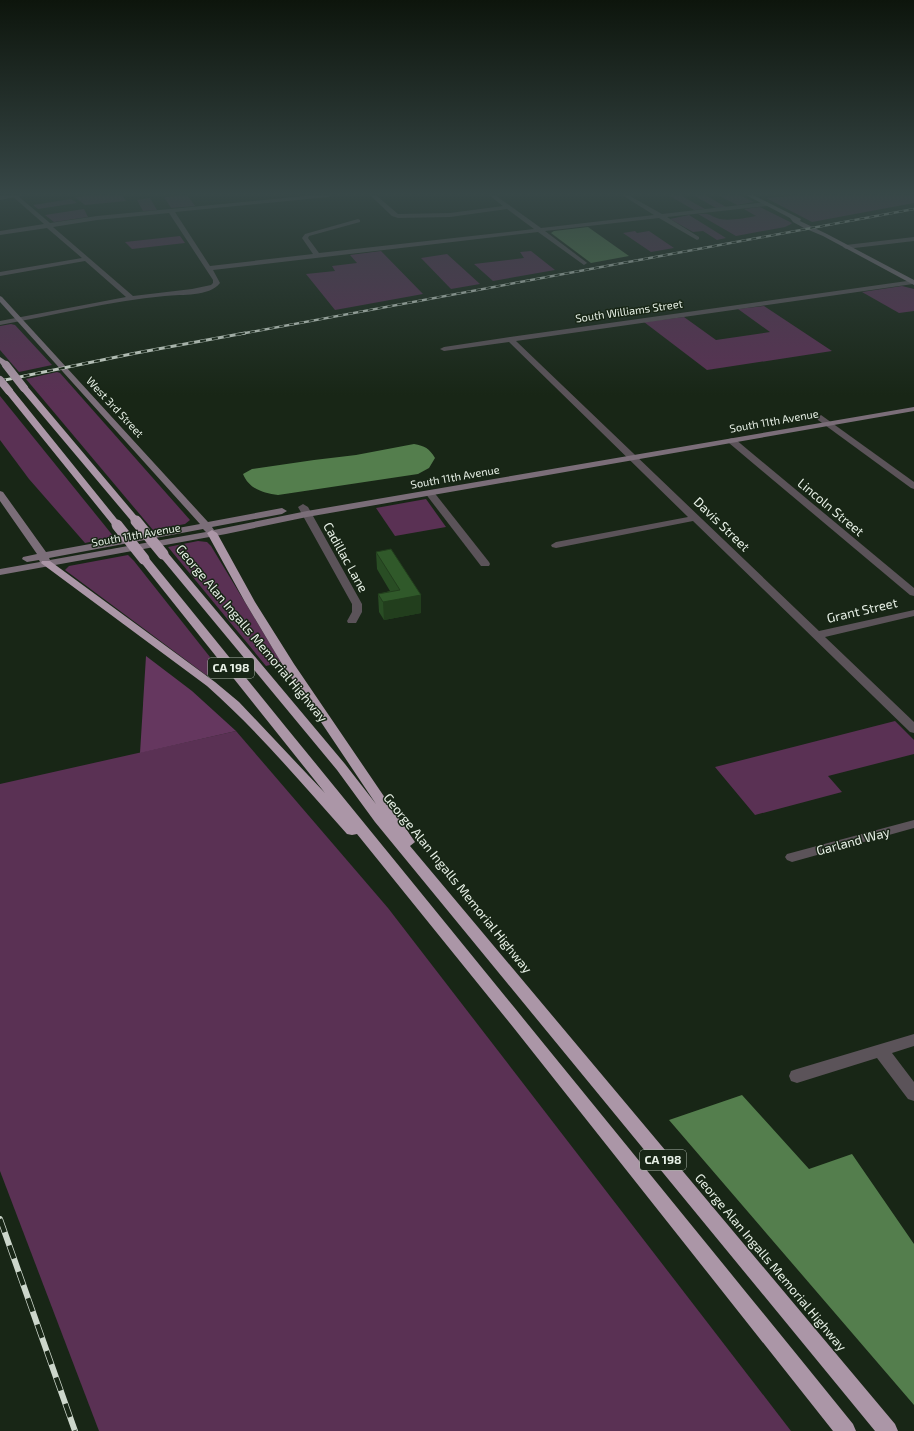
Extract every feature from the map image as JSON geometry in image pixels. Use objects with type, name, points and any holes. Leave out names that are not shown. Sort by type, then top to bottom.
[{"type":"highway","name":"George Alan Ingalls Memorial Highway","points":[[0,359],[341,767],[380,819],[888,1431]]},
{"type":"highway","name":"CA 198","points":[[0,380],[846,1431]]},
{"type":"highway","points":[[208,529],[284,658],[439,890]]},
{"type":"highway","points":[[44,559],[177,658],[235,705],[419,902]]},
{"type":"main road","points":[[874,262],[913,282]]},
{"type":"main road","name":"West 3rd Street","points":[[0,298],[199,516],[208,529]]},
{"type":"main road","name":"South 11th Avenue","points":[[305,511],[430,493],[629,455],[732,441],[914,403]]},
{"type":"main road","name":"South 11th Avenue","points":[[0,563],[44,559],[305,511],[824,421],[914,409]]},
{"type":"main road","points":[[0,494],[44,559]]},
{"type":"main road","name":"South 11th Avenue","points":[[0,572],[44,559]]},
{"type":"street","points":[[0,274],[71,262]]},
{"type":"street","points":[[90,262],[132,298]]},
{"type":"street","points":[[0,323],[132,298],[212,287],[217,283],[205,262]]},
{"type":"street","points":[[209,268],[265,262]]},
{"type":"street","name":"South Williams Street","points":[[444,349],[913,282]]},
{"type":"street","name":"Davis Street","points":[[510,339],[914,729]]},
{"type":"street","points":[[824,421],[914,486]]},
{"type":"street","name":"Lincoln Street","points":[[732,441],[914,592]]},
{"type":"street","points":[[430,493],[485,564]]},
{"type":"street","name":"Cadillac Lane","points":[[305,511],[356,604],[357,612],[352,621]]},
{"type":"street","points":[[556,545],[696,518]]},
{"type":"street","name":"Grant Street","points":[[817,635],[914,613]]},
{"type":"street","name":"Garland Way","points":[[792,857],[914,824]]},
{"type":"street","points":[[797,1076],[914,1040]]},
{"type":"street","points":[[881,1051],[914,1094]]},
{"type":"shaded area","points":[[356,262],[392,262],[423,294],[335,310],[306,274],[335,271],[332,266],[357,263]]},
{"type":"shaded area","points":[[425,262],[456,262],[480,284],[451,289]]},
{"type":"shaded area","points":[[493,262],[545,262],[555,270],[493,281],[474,264]]},
{"type":"shaded area","points":[[902,286],[914,289],[914,311],[899,313],[862,292]]},
{"type":"shaded area","points":[[764,306],[832,351],[707,370],[644,322],[684,317],[716,340],[770,332],[738,309]]},
{"type":"shaded area","points":[[11,324],[15,325],[52,365],[19,372],[0,350],[0,326]]},
{"type":"shaded area","points":[[57,372],[60,373],[190,520],[185,524],[153,530],[26,379]]},
{"type":"shaded area","points":[[0,396],[114,537],[85,543],[29,479],[0,440]]},
{"type":"shaded area","points":[[414,444],[426,448],[435,458],[429,468],[418,474],[278,495],[267,493],[253,487],[243,474],[252,469],[356,455]]},
{"type":"shaded area","points":[[426,499],[446,527],[395,536],[376,508]]},
{"type":"shaded area","points":[[198,541],[207,542],[211,546],[281,662],[266,666],[168,547]]},
{"type":"shaded area","points":[[128,555],[221,671],[206,675],[65,570],[69,566]]},
{"type":"shaded area","points":[[146,656],[192,691],[236,731],[140,753]]},
{"type":"shaded area","points":[[895,721],[914,740],[914,754],[828,776],[842,792],[755,815],[715,767]]},
{"type":"shaded area","points":[[236,731],[388,908],[791,1431],[99,1431],[0,1171],[0,784]]},
{"type":"shaded area","points":[[742,1095],[809,1169],[852,1154],[914,1244],[914,1405],[669,1120]]},
{"type":"building","points":[[391,549],[421,595],[383,602],[378,594],[400,590],[376,552]]},
{"type":"railway","points":[[240,334],[629,262]]},
{"type":"railway","points":[[0,381],[136,353],[245,333]]},
{"type":"railway","points":[[0,1219],[75,1431]]}]
